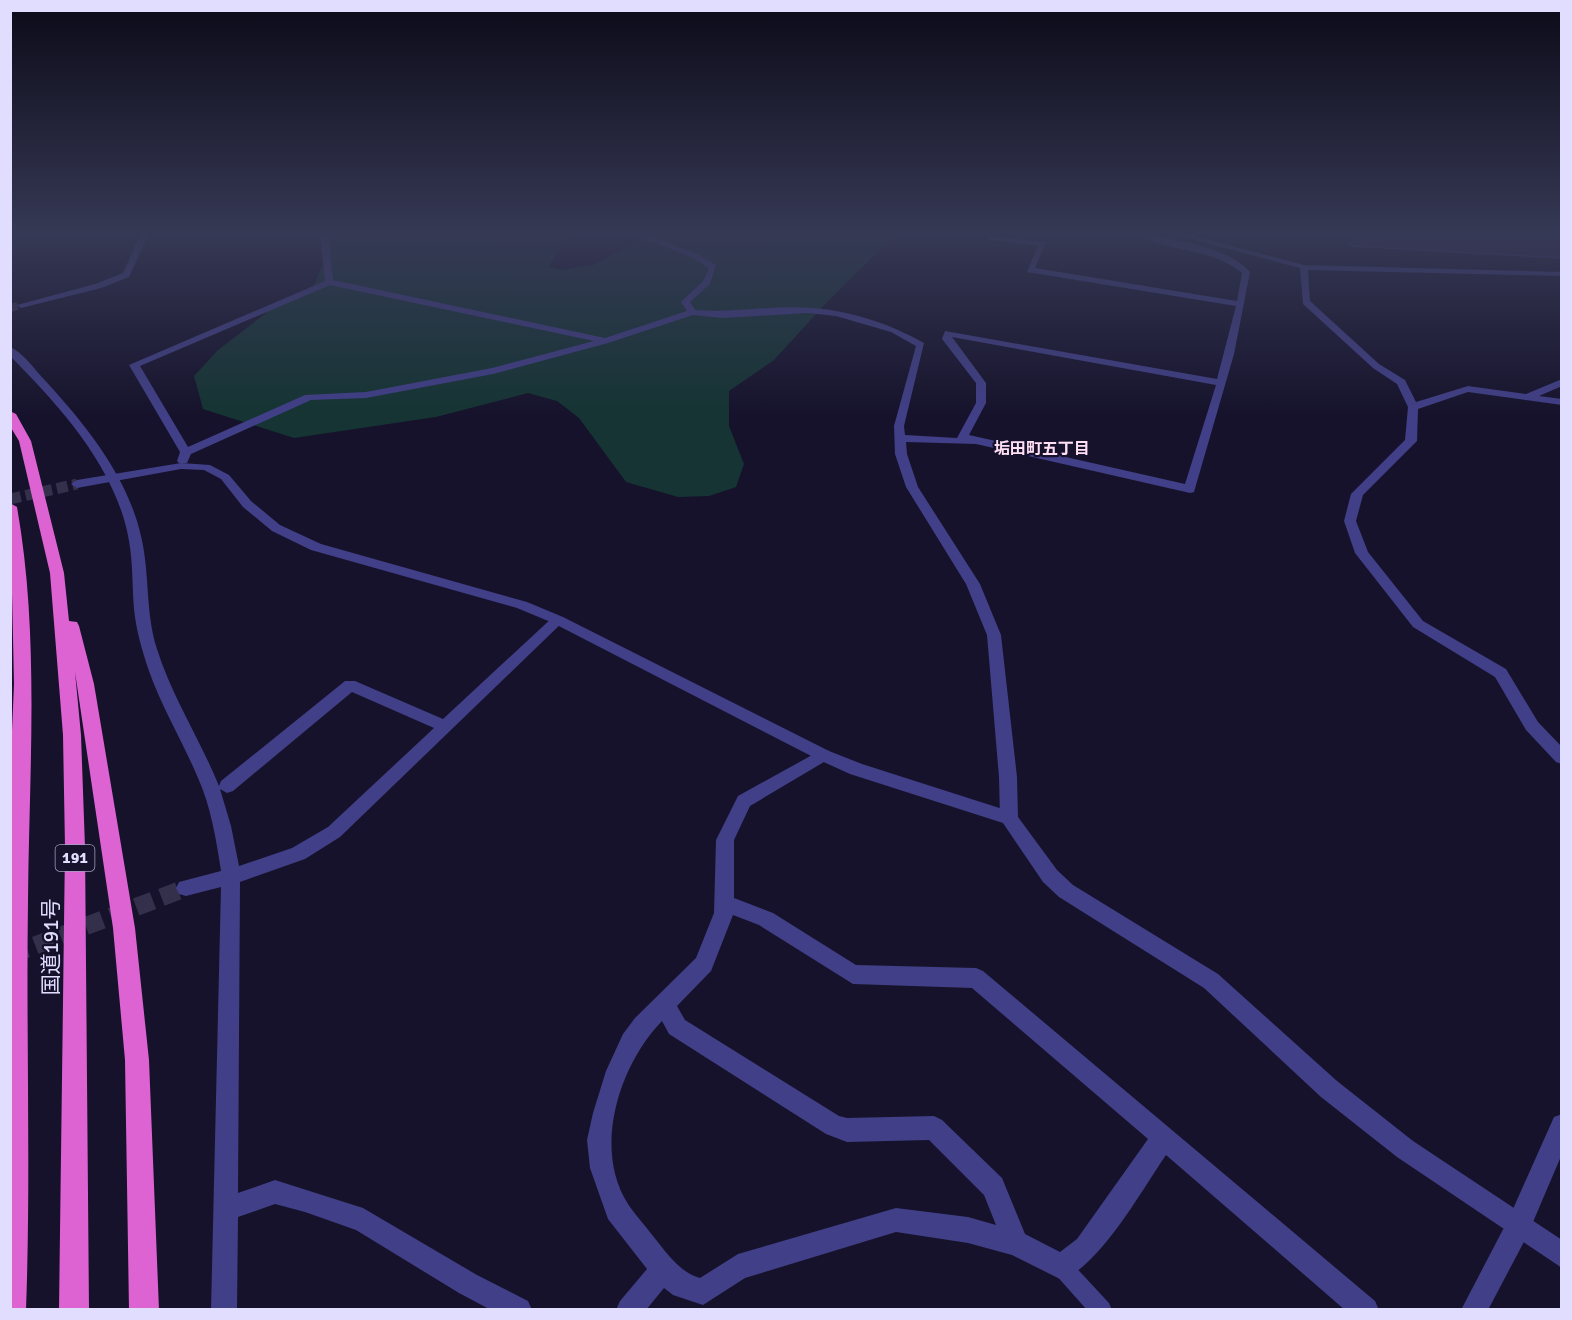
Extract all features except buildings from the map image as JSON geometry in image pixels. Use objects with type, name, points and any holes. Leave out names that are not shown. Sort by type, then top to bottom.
[{"type":"highway","name":"国道191号","points":[[10,414],[25,441],[57,573],[72,735],[75,836],[74,1310]]},
{"type":"highway","name":"国道191号","points":[[10,507],[18,555],[21,640],[15,1228],[11,1310]]},
{"type":"highway","points":[[57,573],[86,684],[124,928],[137,1060],[144,1310]]},
{"type":"highway","points":[[10,941],[17,905]]},
{"type":"street","points":[[21,305],[71,293]]},
{"type":"street","points":[[186,452],[134,365],[304,293]]},
{"type":"street","points":[[379,293],[605,341]]},
{"type":"street","points":[[692,312],[685,303],[696,293]]},
{"type":"street","points":[[1170,293],[1241,304]]},
{"type":"street","points":[[1221,383],[948,333],[947,339],[981,382],[981,403],[962,437],[1190,489],[1221,383],[1243,293]]},
{"type":"street","points":[[1305,293],[1306,302],[1376,366],[1401,382],[1413,407],[1411,441],[1358,494],[1350,521],[1362,553],[1418,624],[1501,673],[1532,726],[1562,758]]},
{"type":"street","points":[[180,466],[186,452],[309,397],[378,393],[493,371],[605,341],[692,312],[723,315],[808,310],[837,313],[894,330],[921,345],[899,426],[901,453],[912,487],[973,584],[994,635],[1008,777],[1009,818],[1050,876],[1066,891],[1211,981],[1329,1089],[1405,1149],[1562,1255]]},
{"type":"street","points":[[10,350],[35,374],[74,421],[111,478],[134,534],[145,637],[158,674],[207,780],[222,822],[231,875],[224,1310]]},
{"type":"street","points":[[1530,396],[1562,381]]},
{"type":"street","points":[[1413,407],[1439,396],[1468,389],[1562,402]]},
{"type":"street","points":[[900,438],[986,442]]},
{"type":"street","points":[[77,484],[180,466],[206,467],[225,477],[247,504],[276,528],[316,547],[522,605],[558,620],[823,755],[856,769],[1009,818]]},
{"type":"street","points":[[186,888],[284,862],[309,850],[334,832],[558,620]]},
{"type":"street","points":[[227,786],[350,685],[447,727]]},
{"type":"street","points":[[823,755],[744,801],[725,840],[724,913],[704,964],[665,1006],[643,1025],[631,1042],[617,1071],[604,1113],[599,1140],[602,1168],[617,1210],[663,1269],[682,1286],[703,1292],[738,1267],[896,1220],[968,1230],[1016,1242],[1062,1267],[1086,1248],[1164,1137]]},
{"type":"street","points":[[724,903],[766,919],[853,974],[976,978],[1164,1137],[1203,1174],[1366,1310]]},
{"type":"street","points":[[665,1006],[676,1027],[834,1126],[847,1130],[934,1128],[993,1187],[1016,1242]]},
{"type":"street","points":[[1474,1310],[1518,1227],[1562,1125]]},
{"type":"street","points":[[224,1210],[274,1192],[305,1200],[363,1220],[468,1284],[519,1310]]},
{"type":"street","points":[[628,1310],[663,1269]]},
{"type":"lane","points":[[1062,1267],[1102,1310]]},
{"type":"green space","points":[[303,293],[837,293],[774,360],[729,391],[729,426],[744,464],[736,487],[709,496],[678,497],[626,482],[579,418],[557,401],[528,393],[436,417],[294,438],[203,409],[194,376],[218,350],[270,310]]},
{"type":"tunnel","points":[[10,308],[21,305]]},
{"type":"tunnel","points":[[10,499],[77,484]]},
{"type":"tunnel","points":[[10,955],[186,888]]},
{"type":"district","name":"垢田町五丁目","points":[[1042,449]]}]
